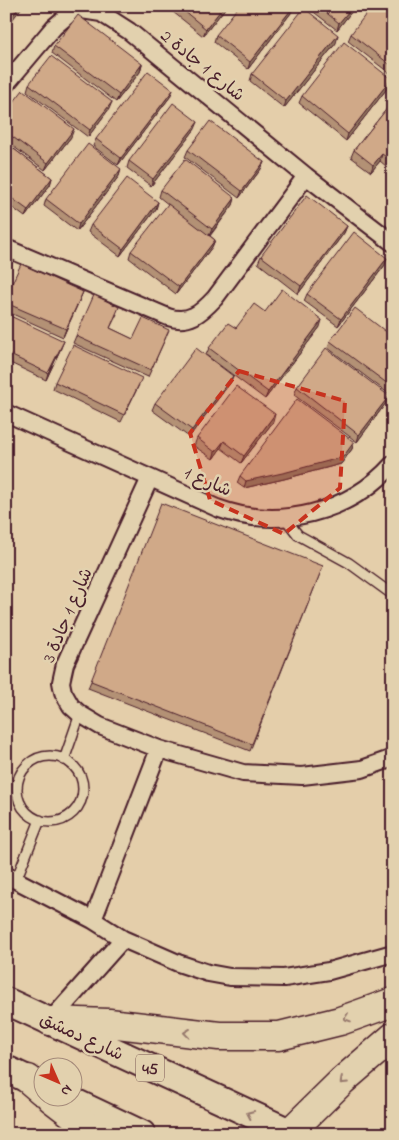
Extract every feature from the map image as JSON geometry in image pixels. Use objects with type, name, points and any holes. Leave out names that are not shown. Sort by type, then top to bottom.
[{"type":"highway","points":[[50,1021],[109,1023],[219,1036],[270,1036],[310,1029],[393,1002]]},
{"type":"highway","points":[[291,1133],[349,1075],[393,1037]]},
{"type":"highway","points":[[64,1108],[98,1134]]},
{"type":"main road","name":"شارع دمشق","points":[[6,1001],[291,1133]]},
{"type":"main road","points":[[82,1106],[142,1134]]},
{"type":"street","name":"شارع 1 جادة 2","points":[[6,84],[66,16],[83,8],[101,13],[129,31],[306,176],[393,243]]},
{"type":"street","points":[[6,248],[168,317],[187,320],[198,314],[215,298],[306,176]]},
{"type":"street","name":"شارع 1","points":[[6,413],[234,514],[250,517],[285,518],[337,505],[366,488],[393,464]]},
{"type":"street","name":"شارع 1 جادة 3","points":[[150,478],[62,672],[61,682],[71,706],[100,726],[159,749],[243,772],[302,776],[362,769],[393,758]]},
{"type":"street","points":[[93,920],[159,749]]},
{"type":"street","points":[[11,878],[93,920],[123,939],[178,963],[208,973],[230,977],[284,978],[329,971],[393,953]]},
{"type":"street","points":[[50,1021],[123,939]]},
{"type":"lane","points":[[285,518],[298,535],[349,563],[393,595]]},
{"type":"lane","points":[[64,760],[80,714]]},
{"type":"lane","points":[[45,757],[55,757],[64,760],[72,765],[82,782],[80,801],[75,810],[60,821],[50,822],[31,816],[24,810],[17,792],[18,782],[22,773],[28,765],[45,757]]},
{"type":"lane","points":[[11,878],[40,820]]},
{"type":"highlighted area","points":[[239,371],[345,401],[340,488],[284,534],[210,500],[190,433]]},
{"type":"building","points":[[6,6],[20,6],[6,24]]},
{"type":"building","points":[[178,6],[224,6],[206,29]]},
{"type":"building","points":[[239,6],[294,6],[250,62],[216,35]]},
{"type":"building","points":[[318,6],[353,6],[339,23]]},
{"type":"building","points":[[372,6],[393,6],[393,67],[351,34]]},
{"type":"building","points":[[304,8],[338,35],[286,101],[252,74]]},
{"type":"building","points":[[78,15],[142,64],[119,95],[54,46]]},
{"type":"building","points":[[344,42],[391,79],[348,134],[302,96]]},
{"type":"building","points":[[51,56],[112,102],[90,130],[29,84]]},
{"type":"building","points":[[148,71],[173,90],[121,158],[96,139]]},
{"type":"building","points":[[23,90],[74,129],[48,163],[6,132],[6,112]]},
{"type":"building","points":[[393,101],[393,162],[382,154],[373,165],[354,150]]},
{"type":"building","points":[[173,103],[198,122],[153,179],[129,161]]},
{"type":"building","points":[[210,121],[264,162],[242,191],[188,150]]},
{"type":"building","points":[[6,143],[52,178],[28,210],[6,194]]},
{"type":"building","points":[[88,144],[121,169],[79,224],[46,199]]},
{"type":"building","points":[[185,159],[235,198],[212,229],[161,190]]},
{"type":"building","points":[[127,178],[158,202],[123,249],[91,225]]},
{"type":"building","points":[[307,195],[347,226],[301,286],[261,256]]},
{"type":"building","points":[[168,204],[215,240],[179,287],[131,251]]},
{"type":"building","points":[[354,232],[387,258],[341,319],[307,294]]},
{"type":"building","points":[[6,258],[13,261],[6,276]]},
{"type":"building","points":[[21,264],[83,292],[66,329],[6,303],[6,296]]},
{"type":"building","points":[[282,289],[322,320],[268,392],[209,348],[228,323],[236,328],[254,304],[265,312]]},
{"type":"building","points":[[94,295],[119,307],[110,328],[133,339],[143,318],[169,330],[151,370],[76,336]]},
{"type":"building","points":[[355,308],[393,337],[392,387],[330,341]]},
{"type":"building","points":[[6,314],[64,341],[48,373],[6,353]]},
{"type":"building","points":[[73,345],[142,378],[124,415],[55,382]]},
{"type":"building","points":[[196,348],[233,376],[192,430],[155,403]]},
{"type":"building","points":[[326,348],[389,396],[359,435],[297,387]]},
{"type":"building","points":[[236,386],[275,414],[244,456],[224,441],[215,452],[197,438]]},
{"type":"building","points":[[297,399],[354,442],[343,457],[246,481],[240,476]]},
{"type":"building","points":[[161,503],[323,566],[252,744],[91,681]]}]
